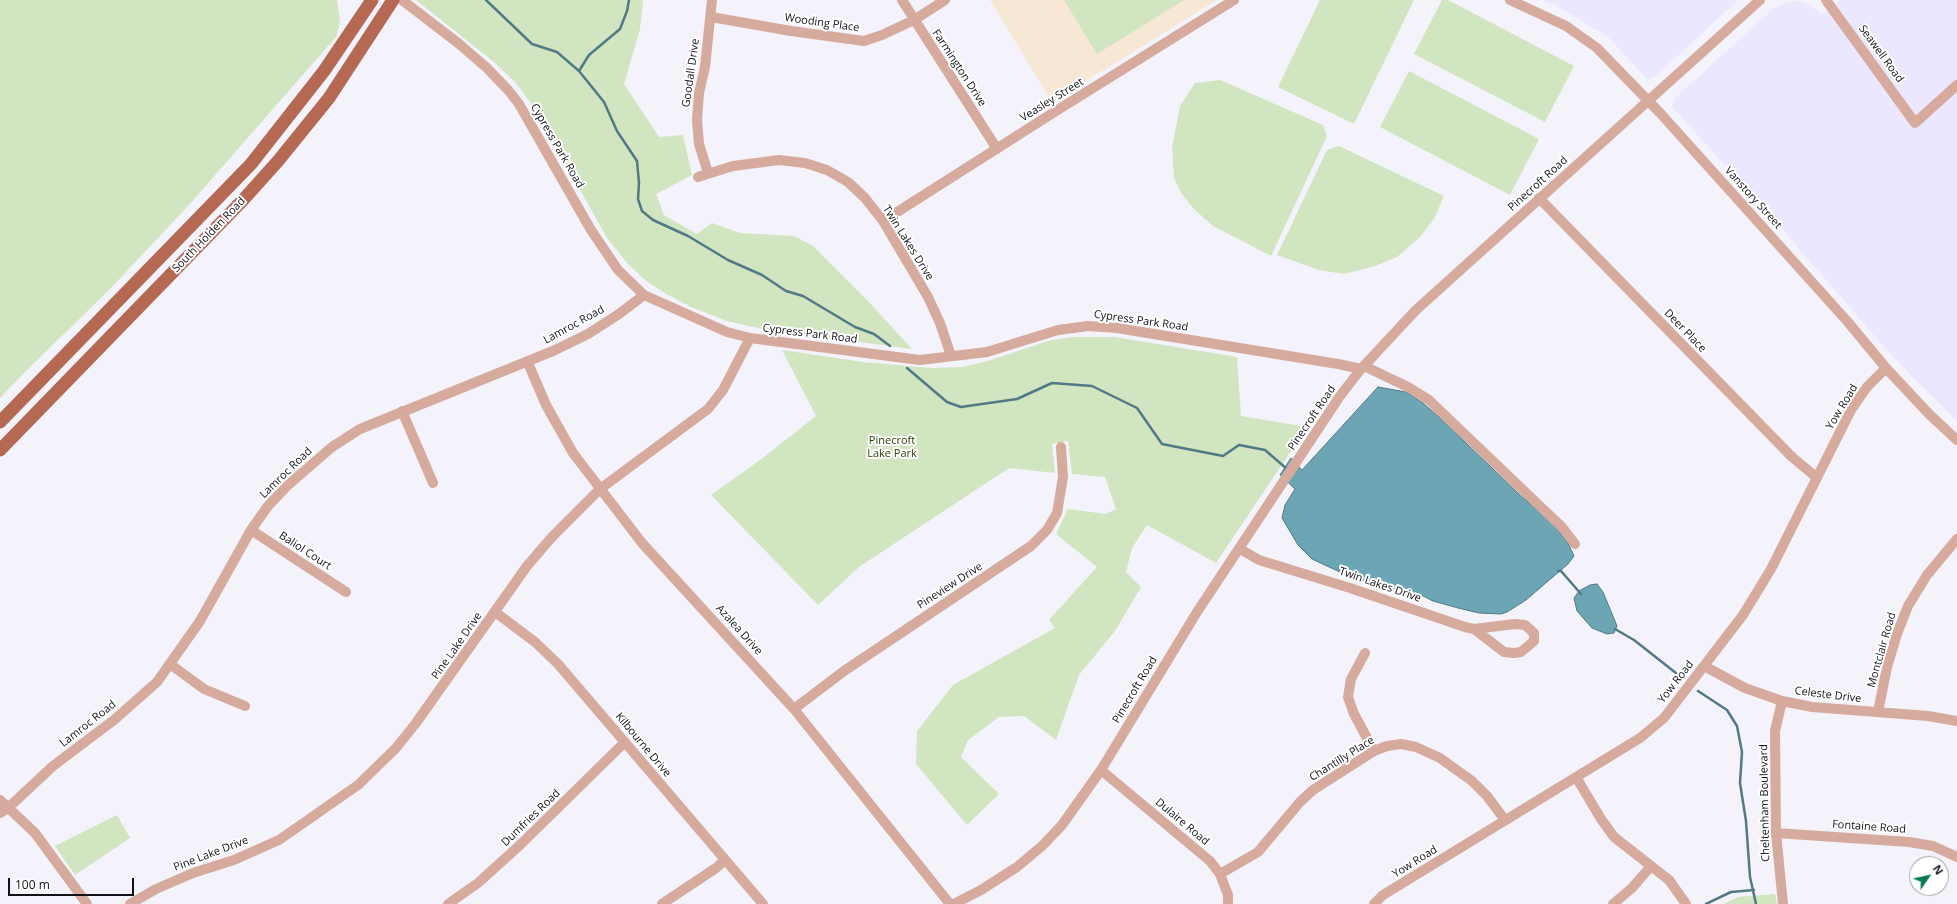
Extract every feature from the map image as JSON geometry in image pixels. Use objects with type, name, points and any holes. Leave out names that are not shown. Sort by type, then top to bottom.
[{"type":"main road","name":"South Holden Road","points":[[0,422],[251,164],[324,72],[372,0]]},
{"type":"main road","name":"South Holden Road","points":[[0,450],[243,200],[278,161],[328,98],[393,0]]},
{"type":"street","name":"Cypress Park Road","points":[[402,0],[464,48],[487,68],[508,90],[519,104],[591,230],[618,270],[644,295],[727,332],[750,338],[920,360],[987,352],[1058,330],[1088,326],[1118,328],[1363,368]]},
{"type":"street","name":"Goodall Drive","points":[[708,173],[699,144],[697,120],[699,93],[705,67],[712,0]]},
{"type":"street","name":"Farmington Drive","points":[[902,0],[997,149]]},
{"type":"street","name":"Wooding Place","points":[[711,17],[791,31],[864,40],[882,35],[914,20],[945,0]]},
{"type":"street","name":"Veasley Street","points":[[883,221],[1234,0]]},
{"type":"street","name":"Vanstory Street","points":[[1510,0],[1566,26],[1597,48],[1649,100],[1847,321],[1886,368],[1929,414],[1957,440]]},
{"type":"street","name":"Pinecroft Road","points":[[954,904],[981,890],[1017,867],[1042,846],[1062,825],[1101,770],[1197,612],[1340,396],[1363,368],[1416,310],[1760,0]]},
{"type":"street","name":"Seawell Road","points":[[1826,0],[1915,123],[1957,85]]},
{"type":"street","name":"Twin Lakes Drive","points":[[698,177],[733,166],[779,160],[804,163],[827,170],[848,182],[865,198],[883,221],[928,297],[940,323],[951,356]]},
{"type":"street","name":"Deer Place","points":[[1540,198],[1792,457],[1816,477]]},
{"type":"street","name":"Lamroc Road","points":[[4,811],[53,766],[141,697],[157,682],[200,621],[251,530],[268,506],[287,486],[332,447],[360,429],[528,362],[588,334],[619,314],[644,295]]},
{"type":"street","name":"Pine Lake Drive","points":[[130,904],[156,889],[193,873],[234,860],[279,840],[358,785],[396,748],[416,723],[496,612],[527,566],[580,508],[600,489],[708,409],[723,390],[750,338]]},
{"type":"street","name":"Azalea Drive","points":[[528,362],[546,405],[573,453],[642,543],[794,709],[950,904]]},
{"type":"street","points":[[1363,368],[1408,387],[1429,400],[1548,514],[1575,544]]},
{"type":"street","name":"Yow Road","points":[[1374,904],[1383,896],[1640,738],[1664,718],[1743,615],[1771,569],[1851,410],[1867,387],[1886,368]]},
{"type":"street","points":[[402,411],[433,483]]},
{"type":"street","name":"Pineview Drive","points":[[794,709],[857,663],[1031,546],[1047,530],[1057,513],[1063,477],[1061,447]]},
{"type":"street","name":"Baliol Court","points":[[251,530],[346,592]]},
{"type":"street","name":"Montclair Road","points":[[1878,712],[1897,634],[1908,606],[1927,575],[1957,539]]},
{"type":"street","name":"Twin Lakes Drive","points":[[1240,549],[1259,560],[1474,629],[1504,652],[1514,653],[1526,649],[1534,640],[1534,633],[1531,628],[1525,625],[1515,624],[1474,629]]},
{"type":"street","name":"Kilbourne Drive","points":[[496,612],[545,651],[625,742],[763,904]]},
{"type":"street","points":[[1364,653],[1351,679],[1348,697],[1354,714],[1374,750]]},
{"type":"street","points":[[170,664],[204,689],[245,706]]},
{"type":"street","name":"Celeste Drive","points":[[1704,666],[1745,688],[1782,701],[1812,707],[1928,716],[1957,721]]},
{"type":"street","name":"Cheltenham Boulevard","points":[[1782,701],[1775,731],[1776,833],[1783,904]]},
{"type":"street","name":"Dumfries Road","points":[[448,904],[478,883],[520,845],[625,742]]},
{"type":"street","name":"Chantilly Place","points":[[1220,874],[1258,852],[1300,802],[1313,790],[1374,750],[1401,744],[1416,748],[1440,758],[1472,781],[1487,796],[1505,820]]},
{"type":"street","name":"Dulaire Road","points":[[1101,770],[1210,861],[1220,874],[1228,895],[1228,904]]},
{"type":"street","points":[[1576,777],[1601,819],[1614,837],[1668,880],[1686,904]]},
{"type":"street","points":[[0,800],[4,811],[35,833],[87,904]]},
{"type":"street","name":"Fontaine Road","points":[[1776,833],[1909,842],[1933,846],[1957,857]]},
{"type":"street","points":[[662,904],[716,868],[725,860]]},
{"type":"street","points":[[1613,904],[1632,888],[1651,866]]},
{"type":"shaded area","points":[[990,0],[1217,0],[1052,102]]},
{"type":"shaded area","points":[[1541,0],[1738,0],[1657,75],[1648,80],[1608,37],[1554,4]]},
{"type":"shaded area","points":[[1840,0],[1957,0],[1957,421],[1913,378],[1879,341],[1769,214],[1672,107],[1675,98],[1773,9],[1782,4],[1800,1],[1810,4],[1821,15]]},
{"type":"green space","points":[[0,0],[337,0],[340,22],[336,37],[189,205],[109,290],[0,398]]},
{"type":"green space","points":[[416,0],[643,0],[640,29],[624,84],[659,137],[683,135],[692,175],[656,194],[664,215],[697,234],[712,223],[740,233],[794,236],[813,246],[867,300],[912,349],[763,329],[727,321],[691,307],[646,281],[627,263],[607,238],[533,106],[516,83],[494,62]]},
{"type":"green space","points":[[1064,0],[1184,0],[1097,54]]},
{"type":"green space","points":[[1320,0],[1414,0],[1354,124],[1278,87]]},
{"type":"green space","points":[[1442,0],[1448,0],[1574,66],[1545,122],[1414,54]]},
{"type":"green space","points":[[1409,71],[1539,139],[1510,195],[1380,127]]},
{"type":"green space","points":[[1220,80],[1323,125],[1327,136],[1271,256],[1213,226],[1194,209],[1181,193],[1174,178],[1172,148],[1180,106],[1195,83]]},
{"type":"green space","points":[[1339,146],[1444,196],[1434,219],[1419,238],[1397,257],[1375,266],[1344,274],[1319,270],[1277,255],[1327,150]]},
{"type":"green space","name":"Pinecroft Lake Park","points":[[1073,337],[1115,337],[1237,357],[1241,416],[1307,427],[1216,563],[1147,525],[1132,548],[1126,572],[1141,587],[1115,631],[1079,675],[1056,740],[1024,716],[999,717],[968,740],[961,757],[999,794],[967,825],[916,764],[917,731],[953,685],[1055,628],[1049,620],[1097,567],[1056,534],[1068,509],[1106,514],[1116,509],[1105,477],[1072,474],[1068,441],[1052,444],[1055,473],[1009,468],[859,567],[818,605],[711,495],[760,460],[816,416],[782,350],[863,362],[932,368],[962,367],[988,361],[1051,340]]},
{"type":"green space","points":[[117,815],[130,838],[75,875],[55,846]]},
{"type":"green space","points":[[1775,894],[1777,904],[1723,904],[1738,897]]},
{"type":"water","points":[[1378,387],[1406,392],[1423,403],[1439,417],[1519,494],[1553,524],[1568,543],[1574,556],[1568,564],[1526,600],[1501,614],[1479,613],[1433,601],[1417,593],[1378,586],[1342,573],[1312,559],[1298,545],[1282,518],[1285,505],[1295,489],[1280,475],[1291,458],[1302,470]]},
{"type":"water","points":[[1597,584],[1603,592],[1617,626],[1614,633],[1607,634],[1592,628],[1577,611],[1574,598],[1579,591],[1590,585]]},
{"type":"waterway","points":[[486,0],[532,44],[557,52],[579,71],[604,102],[617,131],[637,161],[639,183],[638,199],[642,211],[653,220],[688,236],[728,260],[762,275],[786,291],[803,296],[855,327],[874,334],[890,346]]},
{"type":"waterway","points":[[579,71],[589,55],[620,29],[627,11],[629,0]]},
{"type":"waterway","points":[[907,368],[947,402],[961,407],[1017,399],[1052,383],[1092,386],[1137,408],[1162,444],[1223,456],[1239,445],[1265,450],[1287,469]]},
{"type":"waterway","points":[[1558,571],[1561,571],[1581,594]]},
{"type":"waterway","points":[[1615,629],[1634,640],[1681,677]]},
{"type":"waterway","points":[[1698,691],[1727,710],[1737,726],[1742,752],[1740,783],[1746,821],[1750,877],[1756,904]]},
{"type":"waterway","points":[[1706,904],[1731,892],[1754,890]]}]
